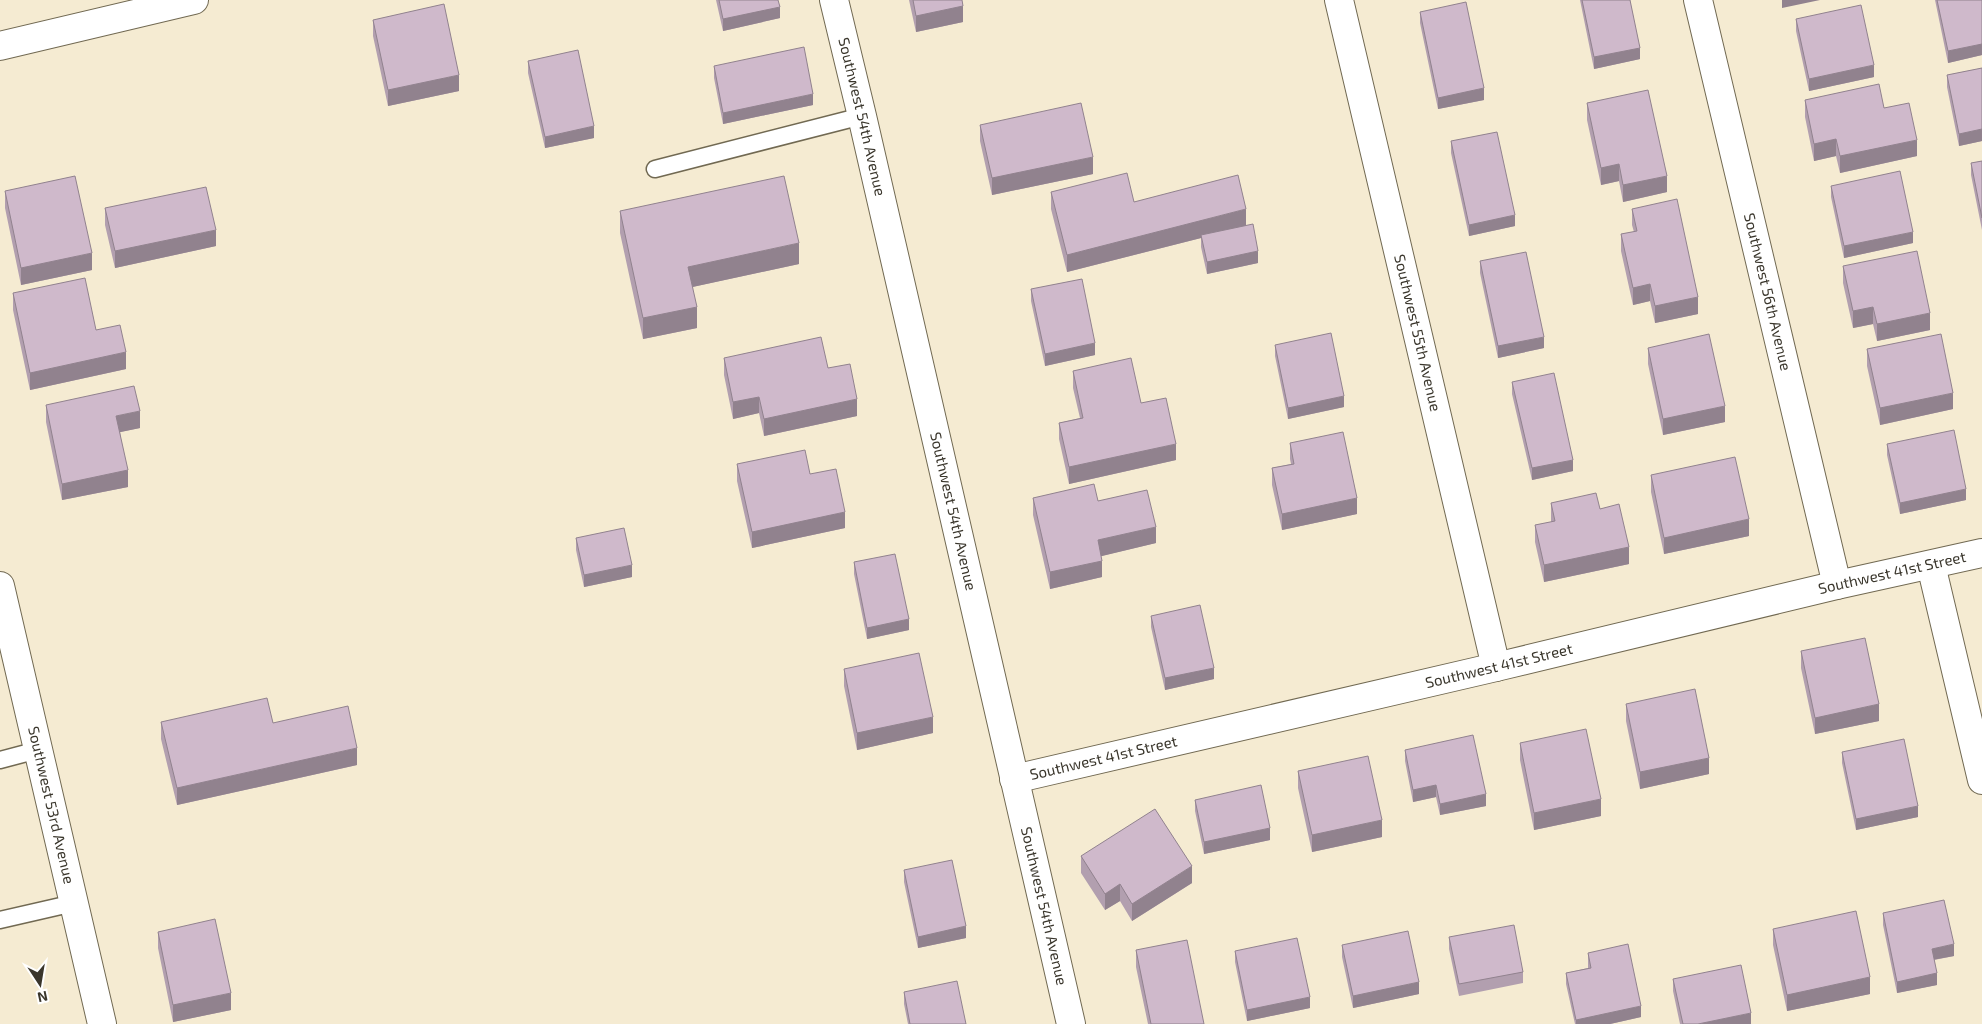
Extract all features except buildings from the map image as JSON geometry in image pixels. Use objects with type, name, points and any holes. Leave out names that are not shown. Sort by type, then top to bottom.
[{"type":"street","points":[[0,46],[194,0]]},
{"type":"street","name":"Southwest 54th Avenue","points":[[834,0],[1071,1024]]},
{"type":"street","name":"Southwest 55th Avenue","points":[[1338,0],[1496,667]]},
{"type":"street","name":"Southwest 56th Avenue","points":[[1698,0],[1837,585]]},
{"type":"street","name":"Southwest 41st Street","points":[[1014,779],[1496,667],[1837,585],[1982,553]]},
{"type":"street","points":[[1931,565],[1982,780]]},
{"type":"street","name":"Southwest 53rd Avenue","points":[[0,586],[102,1024]]},
{"type":"lane","points":[[655,169],[862,116]]},
{"type":"lane","points":[[0,760],[38,750]]},
{"type":"lane","points":[[0,920],[74,903]]}]
